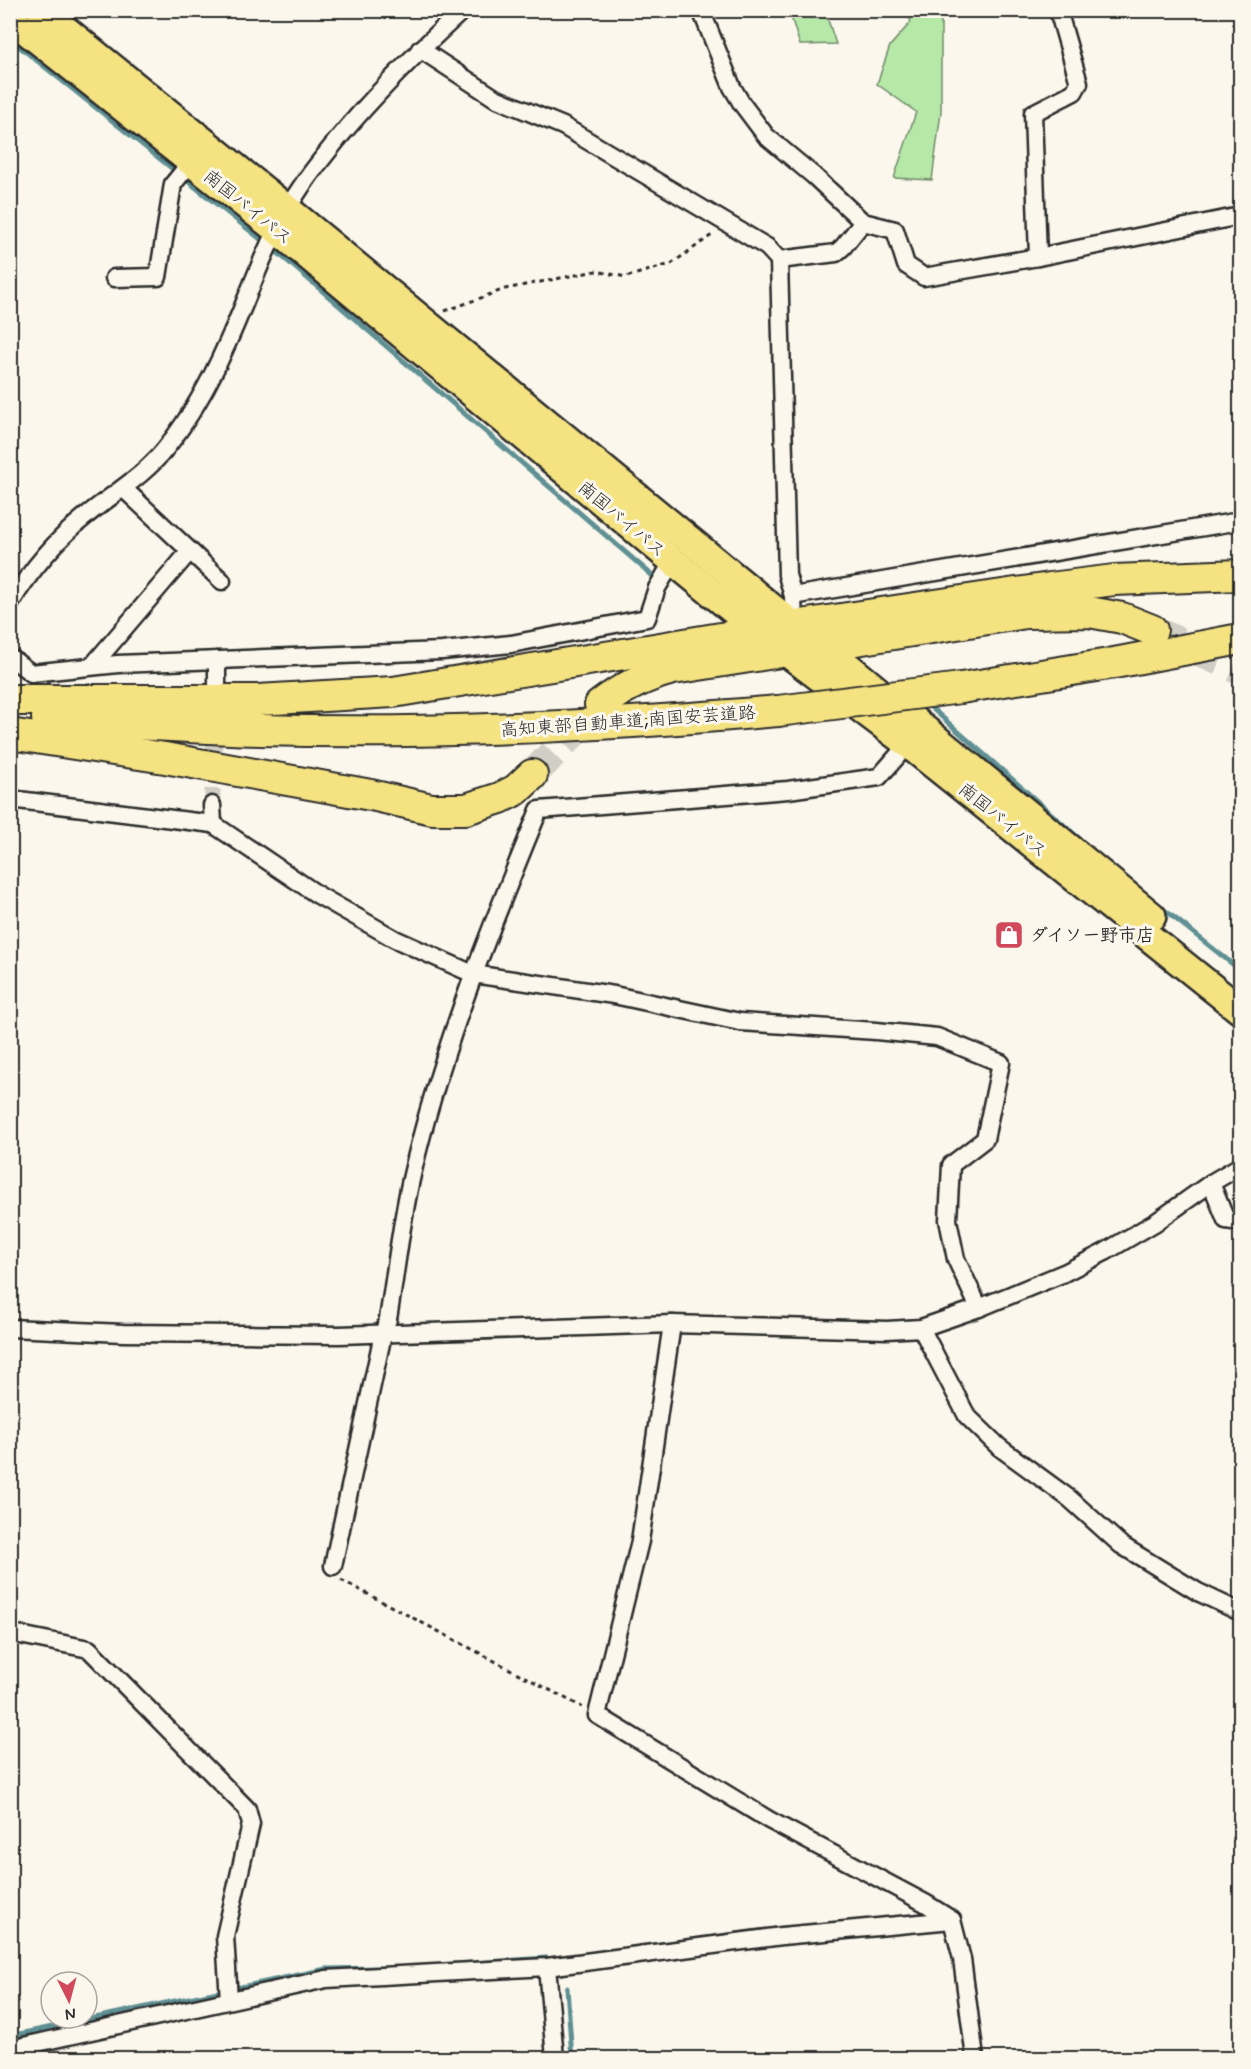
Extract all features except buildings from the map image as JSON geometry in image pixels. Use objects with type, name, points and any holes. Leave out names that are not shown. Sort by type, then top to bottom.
[{"type":"highway","name":"南国バイパス","points":[[41,10],[275,233],[420,320],[790,638],[908,744],[1240,1010]]},
{"type":"highway","name":"南国バイパス","points":[[10,18],[191,162],[761,633]]},
{"type":"highway","points":[[600,705],[631,684],[651,675],[790,638],[1114,580],[1240,575]]},
{"type":"highway","points":[[10,700],[258,700],[393,692],[761,633],[822,645],[1026,613],[1057,611],[1089,612],[1122,618],[1152,630]]},
{"type":"highway","name":"高知東部自動車道;南国安芸道路","points":[[10,715],[142,725],[262,730],[399,731],[655,722],[778,711],[961,688],[1109,664],[1240,639]]},
{"type":"highway","name":"南国バイパス","points":[[822,645],[1240,988]]},
{"type":"highway","points":[[10,734],[165,758],[371,795],[432,809],[466,808],[500,798],[516,790],[532,775]]},
{"type":"street","points":[[10,604],[59,542],[86,516],[145,471],[166,448],[226,348],[275,233],[305,179],[359,113],[420,49],[463,10]]},
{"type":"street","points":[[701,10],[732,87],[766,136],[814,176],[863,222],[895,230],[906,265],[924,277],[1240,216]]},
{"type":"street","points":[[1038,256],[1033,113],[1069,96],[1079,83],[1058,10]]},
{"type":"street","points":[[420,49],[495,98],[563,126],[767,247],[779,260],[787,575],[793,597],[790,638]]},
{"type":"street","points":[[114,278],[158,277],[173,184],[191,162]]},
{"type":"street","points":[[779,260],[836,253],[863,222]]},
{"type":"street","points":[[123,488],[222,581]]},
{"type":"street","points":[[793,597],[1240,521]]},
{"type":"street","points":[[92,666],[190,550]]},
{"type":"street","points":[[10,657],[31,673],[92,666],[442,651],[511,644],[647,618],[657,588],[673,561]]},
{"type":"street","points":[[217,660],[217,684]]},
{"type":"street","points":[[333,1566],[388,1319],[411,1176],[434,1093],[473,974],[539,810],[788,790],[879,777],[908,744]]},
{"type":"street","points":[[10,799],[213,824],[318,895],[395,939],[473,974],[614,995],[740,1022],[876,1030],[937,1037],[1001,1064],[985,1139],[951,1165],[948,1220],[956,1260],[979,1308]]},
{"type":"street","points":[[212,805],[213,824]]},
{"type":"street","points":[[10,1328],[123,1333],[383,1334],[672,1324],[887,1330],[921,1328],[979,1308],[1064,1273],[1106,1252],[1240,1166]]},
{"type":"street","points":[[1211,1183],[1226,1220],[1240,1222]]},
{"type":"street","points":[[672,1324],[640,1540],[597,1715],[770,1820],[925,1903],[952,1920],[963,1959],[975,2058]]},
{"type":"street","points":[[921,1328],[967,1416],[999,1447],[1070,1499],[1121,1545],[1198,1592],[1240,1612]]},
{"type":"street","points":[[10,1633],[89,1649],[247,1809],[250,1824],[225,1936],[229,2000]]},
{"type":"street","points":[[10,2049],[326,1979],[547,1967],[782,1936],[952,1920]]},
{"type":"street","points":[[547,1967],[555,2058]]},
{"type":"path","points":[[420,320],[505,289],[596,271],[626,278],[671,264],[728,223]]},
{"type":"path","points":[[333,1566],[334,1576],[597,1715]]},
{"type":"green space","points":[[789,11],[825,11],[836,44],[800,45]]},
{"type":"green space","points":[[906,11],[939,11],[941,22],[941,112],[932,180],[894,178],[916,112],[877,84],[890,46],[911,22]]},
{"type":"waterway","points":[[10,39],[283,257],[654,577]]},
{"type":"waterway","points":[[926,703],[1090,848]]},
{"type":"waterway","points":[[1157,904],[1240,970]]},
{"type":"waterway","points":[[441,1965],[547,1958]]},
{"type":"waterway","points":[[10,2036],[326,1969],[378,1968]]},
{"type":"waterway","points":[[567,1988],[572,2058]]},
{"type":"tunnel","points":[[1152,630],[1240,670]]},
{"type":"tunnel","points":[[532,775],[594,712]]},
{"type":"tunnel","points":[[212,805],[215,721]]},
{"type":"place","name":"ダイソー野市店","points":[[1009,935]]}]
